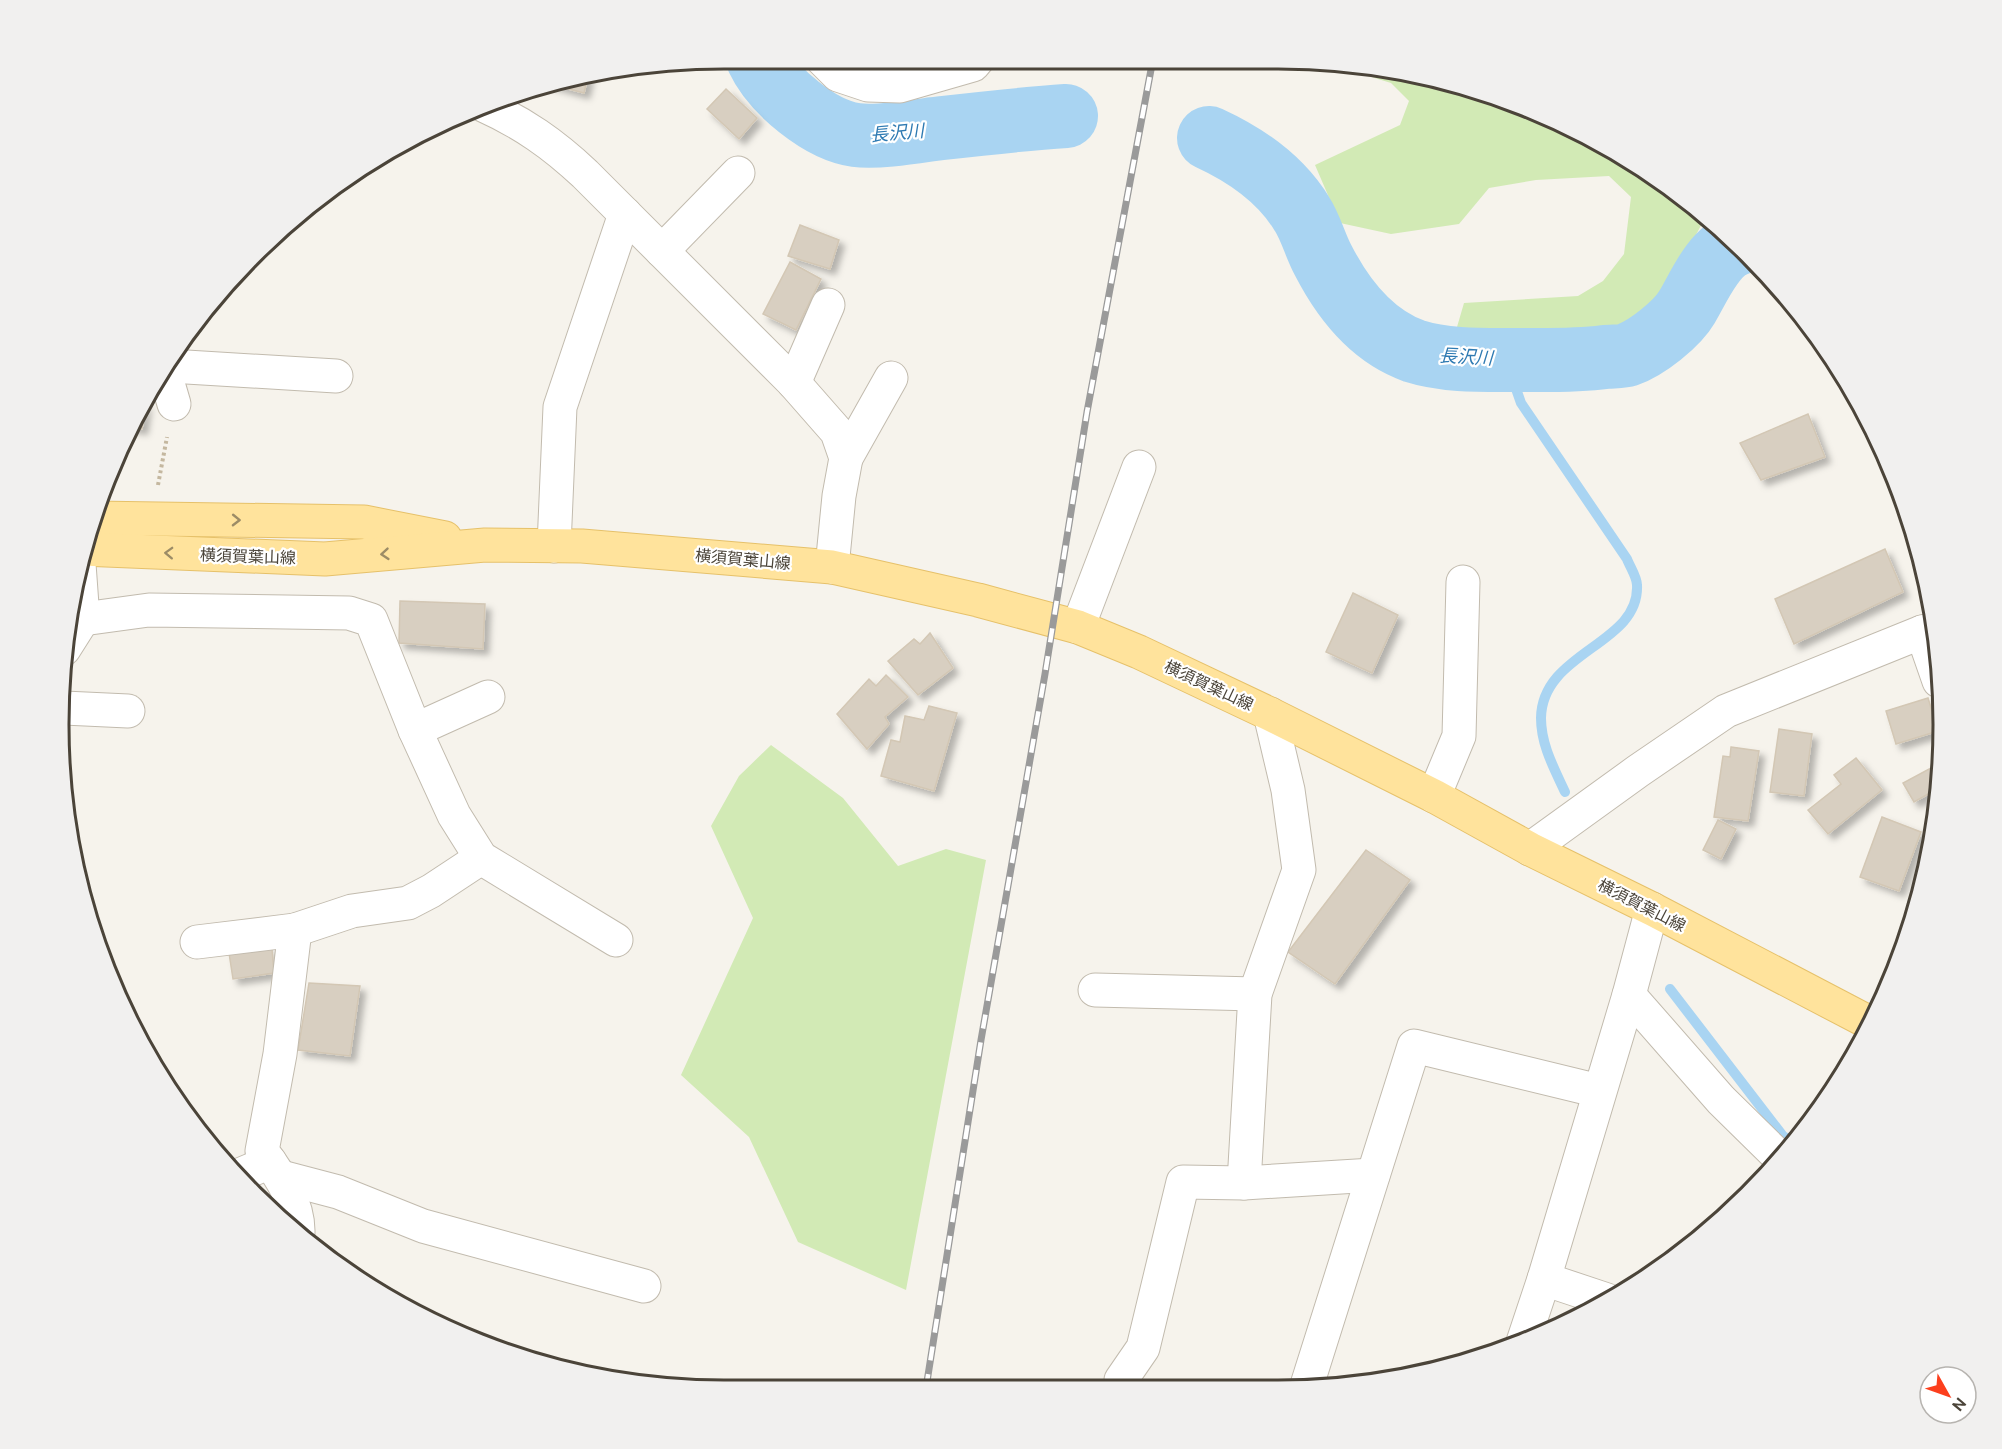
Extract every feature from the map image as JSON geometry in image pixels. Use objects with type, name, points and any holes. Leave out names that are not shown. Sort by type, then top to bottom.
[{"type":"main road","name":"横須賀葉山線","points":[[103,518],[364,522],[485,545]]},
{"type":"main road","name":"横須賀葉山線","points":[[93,549],[325,560],[485,545],[582,546],[832,567],[978,600],[1078,627],[1139,652],[1270,714],[1434,796],[1530,849],[1652,909],[1862,1019]]},
{"type":"street","points":[[832,69],[838,75],[868,85],[900,86],[959,69]]},
{"type":"street","points":[[497,111],[554,146],[625,214],[794,383],[837,432],[846,458]]},
{"type":"street","points":[[662,251],[738,173]]},
{"type":"street","points":[[554,546],[560,407],[625,214]]},
{"type":"street","points":[[794,383],[828,304]]},
{"type":"street","points":[[175,366],[336,376]]},
{"type":"street","points":[[832,567],[839,496],[846,458],[891,378]]},
{"type":"street","points":[[1078,627],[1139,467]]},
{"type":"street","points":[[1434,796],[1459,736],[1463,582]]},
{"type":"street","points":[[77,629],[83,619],[82,600]]},
{"type":"street","points":[[83,619],[148,610],[349,613],[371,620],[414,730],[454,815],[481,858],[616,940]]},
{"type":"street","points":[[1530,849],[1726,711],[1926,632]]},
{"type":"street","points":[[414,730],[488,696]]},
{"type":"street","points":[[69,708],[128,711]]},
{"type":"street","points":[[1244,1183],[1255,994],[1299,870],[1288,790],[1270,714]]},
{"type":"street","points":[[197,942],[295,930],[352,911],[408,903],[431,891],[481,858]]},
{"type":"street","points":[[1527,1330],[1629,995],[1652,909]]},
{"type":"street","points":[[295,930],[280,1054],[262,1151],[276,1170],[296,1220]]},
{"type":"street","points":[[1095,990],[1255,994]]},
{"type":"street","points":[[1629,995],[1721,1100],[1774,1152]]},
{"type":"street","points":[[1309,1379],[1414,1046],[1599,1091]]},
{"type":"street","points":[[248,1174],[276,1170],[339,1192],[423,1226],[644,1286]]},
{"type":"street","points":[[1121,1380],[1143,1348],[1183,1182],[1244,1183],[1373,1175]]},
{"type":"street","points":[[1544,1280],[1596,1297]]},
{"type":"path","points":[[151,519],[170,388]]},
{"type":"green space","points":[[1367,76],[1447,91],[1528,119],[1605,157],[1642,179],[1677,204],[1701,225],[1665,293],[1629,331],[1572,339],[1457,327],[1464,303],[1578,296],[1603,281],[1624,254],[1631,197],[1609,176],[1536,180],[1489,188],[1459,224],[1391,234],[1340,223],[1315,165],[1400,125],[1409,101],[1391,83]]},
{"type":"green space","points":[[771,745],[843,798],[898,866],[946,849],[986,860],[906,1290],[798,1242],[749,1137],[681,1075],[753,918],[711,826],[739,776]]},
{"type":"building","points":[[586,84],[584,93],[567,88]]},
{"type":"building","points":[[726,89],[757,118],[739,139],[707,109]]},
{"type":"building","points":[[800,225],[839,240],[830,269],[788,256]]},
{"type":"building","points":[[790,262],[821,279],[796,330],[763,314]]},
{"type":"building","points":[[1808,414],[1825,457],[1761,480],[1740,443]]},
{"type":"building","points":[[1885,549],[1903,592],[1794,644],[1775,599]]},
{"type":"building","points":[[1353,593],[1398,615],[1372,673],[1326,652]]},
{"type":"building","points":[[400,601],[485,604],[483,649],[399,643]]},
{"type":"building","points":[[930,633],[953,668],[918,695],[888,661],[914,639],[920,644]]},
{"type":"building","points":[[886,675],[908,697],[885,717],[889,724],[867,749],[837,714],[869,679],[876,686]]},
{"type":"building","points":[[1928,698],[1933,714],[1933,733],[1896,744],[1886,711]]},
{"type":"building","points":[[929,706],[957,713],[934,791],[881,776],[891,740],[900,742],[905,716],[924,720]]},
{"type":"building","points":[[1779,729],[1812,734],[1804,796],[1770,792]]},
{"type":"building","points":[[1731,747],[1759,751],[1748,821],[1714,817],[1723,756],[1730,757]]},
{"type":"building","points":[[1856,758],[1882,790],[1828,834],[1808,810],[1841,784],[1834,775]]},
{"type":"building","points":[[1932,767],[1929,794],[1914,802],[1903,783]]},
{"type":"building","points":[[1882,817],[1921,832],[1899,891],[1860,877]]},
{"type":"building","points":[[1718,820],[1736,829],[1721,859],[1703,850]]},
{"type":"building","points":[[1366,850],[1410,880],[1335,984],[1288,952]]},
{"type":"building","points":[[272,949],[274,973],[233,979],[229,953]]},
{"type":"building","points":[[309,983],[360,986],[350,1056],[298,1050]]},
{"type":"waterway","name":"長沢川","points":[[764,69],[786,96],[799,107],[828,126],[856,135],[874,136],[1066,116]]},
{"type":"waterway","name":"長沢川","points":[[1209,138],[1249,160],[1283,189],[1305,219],[1320,254],[1340,289],[1372,326],[1399,344],[1426,354],[1489,360],[1571,360],[1627,355],[1652,341],[1676,321],[1714,262],[1728,248]]},
{"type":"waterway","points":[[1506,360],[1521,403],[1627,559],[1637,582],[1634,605],[1623,622],[1557,677],[1546,696],[1541,718],[1543,738],[1565,792]]},
{"type":"waterway","points":[[1670,989],[1786,1138]]},
{"type":"railway","points":[[927,1380],[981,1040],[1045,674],[1087,412],[1151,69]]}]
